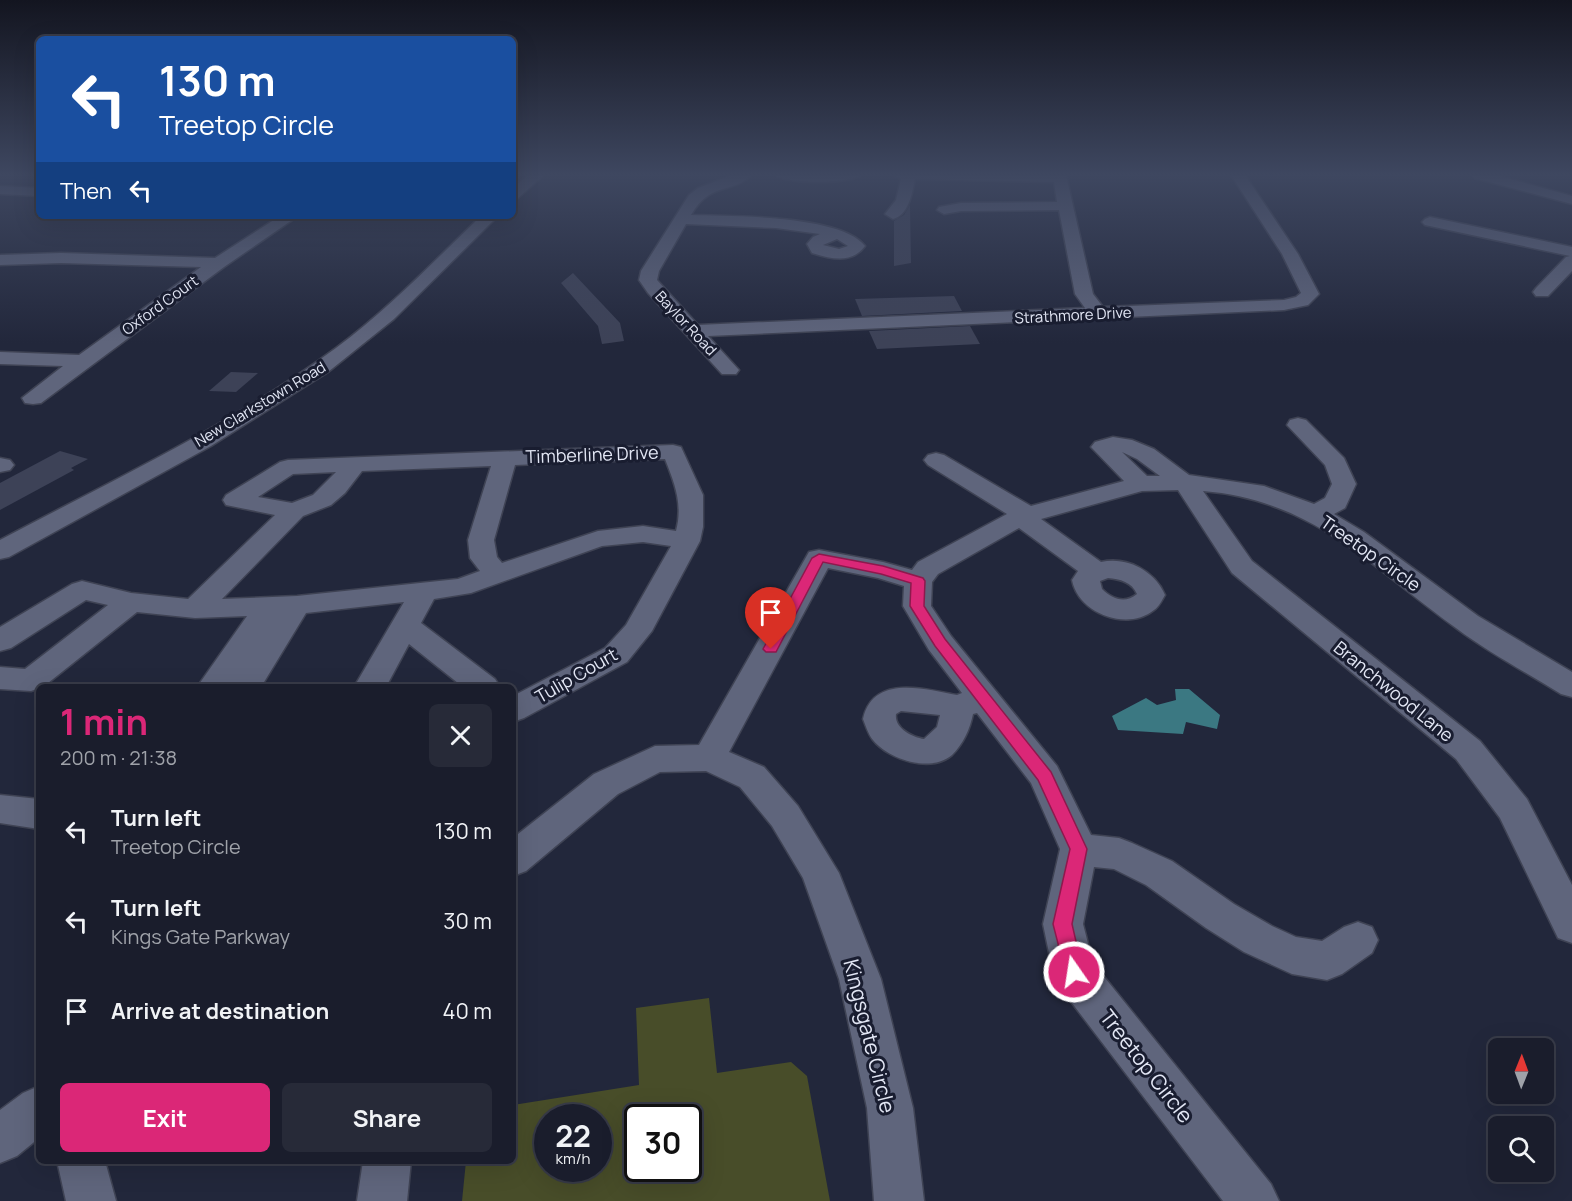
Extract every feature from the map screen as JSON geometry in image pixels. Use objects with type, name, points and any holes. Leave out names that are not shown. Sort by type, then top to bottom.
[{"type":"street","name":"Oxford Court","points":[[33,398],[218,263],[267,231]]},
{"type":"street","name":"New Clarkstown Road","points":[[0,551],[188,448],[321,368],[387,315],[474,231]]},
{"type":"street","name":"Baylor Road","points":[[675,231],[648,280],[729,370]]},
{"type":"street","points":[[816,231],[834,235]]},
{"type":"street","points":[[1071,231],[1084,294],[1098,314]]},
{"type":"street","name":"Strathmore Drive","points":[[695,331],[1284,305],[1302,300],[1310,294],[1290,254],[1275,231]]},
{"type":"street","points":[[1473,231],[1572,252]]},
{"type":"street","points":[[0,260],[61,258],[218,263]]},
{"type":"street","points":[[1542,292],[1572,261]]},
{"type":"street","points":[[0,358],[83,361]]},
{"type":"street","points":[[1298,425],[1336,463],[1344,484],[1336,503],[1315,513]]},
{"type":"street","points":[[1141,484],[1103,447],[1111,443],[1125,444],[1184,482]]},
{"type":"street","name":"Timberline Drive","points":[[294,511],[235,500],[288,466],[673,452],[694,500],[692,526],[687,541]]},
{"type":"street","name":"Timberline Drive","points":[[497,575],[484,558],[481,540],[506,458]]},
{"type":"street","points":[[936,460],[1024,516],[1096,571]]},
{"type":"street","points":[[195,609],[294,511],[322,500],[336,488],[355,464]]},
{"type":"street","name":"Treetop Circle","points":[[918,581],[928,567],[1024,516],[1141,484],[1184,482],[1220,484],[1264,493],[1315,513],[1355,538],[1468,623],[1572,686]]},
{"type":"street","name":"Branchwood Lane","points":[[1184,482],[1242,567],[1468,750],[1514,809],[1572,925]]},
{"type":"street","points":[[0,641],[82,590],[131,602],[195,609],[283,606],[461,586],[598,539],[643,534],[687,541]]},
{"type":"street","name":"Tulip Court","points":[[516,708],[616,655],[637,631],[687,541]]},
{"type":"street","points":[[709,758],[781,631],[819,558],[883,570],[918,581],[917,606],[940,643],[971,702],[1045,776],[1078,849],[1119,855],[1159,873],[1220,916],[1258,939],[1292,955],[1327,961],[1358,940]]},
{"type":"street","points":[[372,684],[423,592]]},
{"type":"street","points":[[0,678],[30,680],[131,602]]},
{"type":"street","points":[[216,684],[283,606]]},
{"type":"street","points":[[246,684],[283,606]]},
{"type":"street","points":[[405,626],[480,684]]},
{"type":"street","name":"Kingsgate Circle","points":[[516,858],[606,784],[655,759],[709,758],[752,777],[784,816],[820,873],[863,991],[890,1108],[899,1201]]},
{"type":"street","points":[[0,809],[36,814]]},
{"type":"street","name":"Treetop Circle","points":[[1078,849],[1063,924],[1074,972],[1254,1201]]},
{"type":"street","points":[[0,1139],[36,1110]]},
{"type":"street","points":[[82,1164],[91,1201]]},
{"type":"street","points":[[382,1201],[387,1164]]},
{"type":"shaded area","points":[[1175,689],[1189,689],[1220,715],[1217,729],[1186,722],[1183,734],[1118,730],[1112,716],[1146,698],[1157,705],[1176,700]]},
{"type":"shaded area","points":[[709,998],[717,1073],[791,1062],[807,1076],[830,1201],[462,1201],[466,1164],[516,1164],[516,1105],[639,1085],[636,1008]]},
{"type":"building","points":[[894,231],[910,231],[911,263],[894,266]]},
{"type":"building","points":[[573,273],[620,323],[624,341],[602,344],[598,326],[561,283]]},
{"type":"building","points":[[954,296],[962,311],[862,316],[855,299]]},
{"type":"building","points":[[970,326],[980,344],[877,349],[869,331]]},
{"type":"building","points":[[231,372],[258,373],[236,392],[209,391]]},
{"type":"building","points":[[60,451],[88,459],[71,468],[74,470],[0,510],[0,483]]},
{"type":"route","points":[[771,649],[819,558],[883,570],[918,581],[917,606],[940,643],[1045,776],[1078,849],[1063,924],[1074,972]]}]
